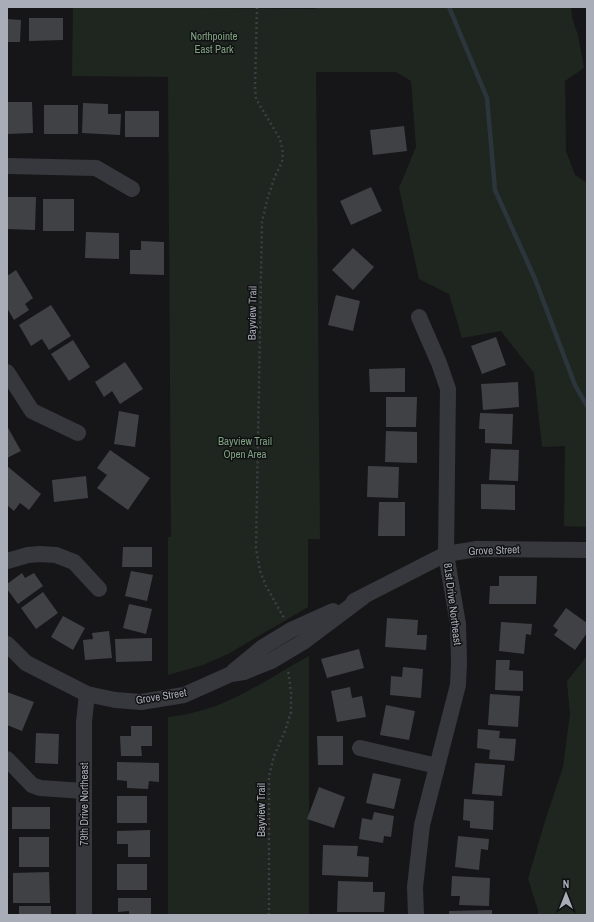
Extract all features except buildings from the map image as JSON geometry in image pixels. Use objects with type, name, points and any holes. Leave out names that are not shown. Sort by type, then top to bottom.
[{"type":"street","points":[[7,166],[96,168],[132,189]]},
{"type":"street","name":"81st Drive Northeast","points":[[416,915],[415,887],[422,825],[458,685],[459,659],[458,624],[446,554],[448,389],[439,363],[419,317]]},
{"type":"street","points":[[7,372],[32,411],[78,433]]},
{"type":"street","name":"Grove Street","points":[[7,644],[26,663],[87,694],[115,700],[141,702],[184,695],[231,674],[263,647],[291,630],[363,597],[446,554],[477,549],[587,550]]},
{"type":"street","points":[[7,561],[28,555],[56,555],[74,562],[99,590]]},
{"type":"street","name":"79th Drive Northeast","points":[[84,915],[84,722],[87,694]]},
{"type":"street","points":[[360,748],[437,766]]},
{"type":"street","points":[[7,759],[32,785],[40,788],[84,790]]},
{"type":"path","name":"Bayview Trail","points":[[257,7],[256,99],[263,113],[280,139],[283,147],[283,153],[282,162],[267,200],[262,222],[256,548],[260,570],[266,586],[286,623]]},
{"type":"path","name":"Bayview Trail","points":[[269,915],[269,776],[274,756],[291,712],[291,693],[289,671],[287,666]]},
{"type":"green space","points":[[73,7],[315,9],[316,7],[571,7],[572,18],[578,35],[584,68],[565,81],[566,151],[575,175],[587,183],[587,527],[564,526],[565,446],[542,447],[534,373],[501,331],[462,338],[449,294],[419,279],[399,188],[416,147],[411,81],[396,72],[316,72],[320,539],[308,539],[308,607],[228,654],[203,665],[168,675],[168,537],[171,537],[168,77],[72,76]]},
{"type":"green space","points":[[309,656],[309,915],[168,915],[168,717],[204,710],[228,701]]},
{"type":"green space","points":[[587,656],[587,915],[538,915],[538,910],[528,879],[563,767],[570,714],[567,681]]},
{"type":"waterway","points":[[449,7],[487,98],[495,190],[535,279],[575,385],[587,406]]},
{"type":"park label","name":"Northpointe East Park","points":[[214,42]]},
{"type":"park label","name":"Bayview Trail Open Area","points":[[245,447]]}]
